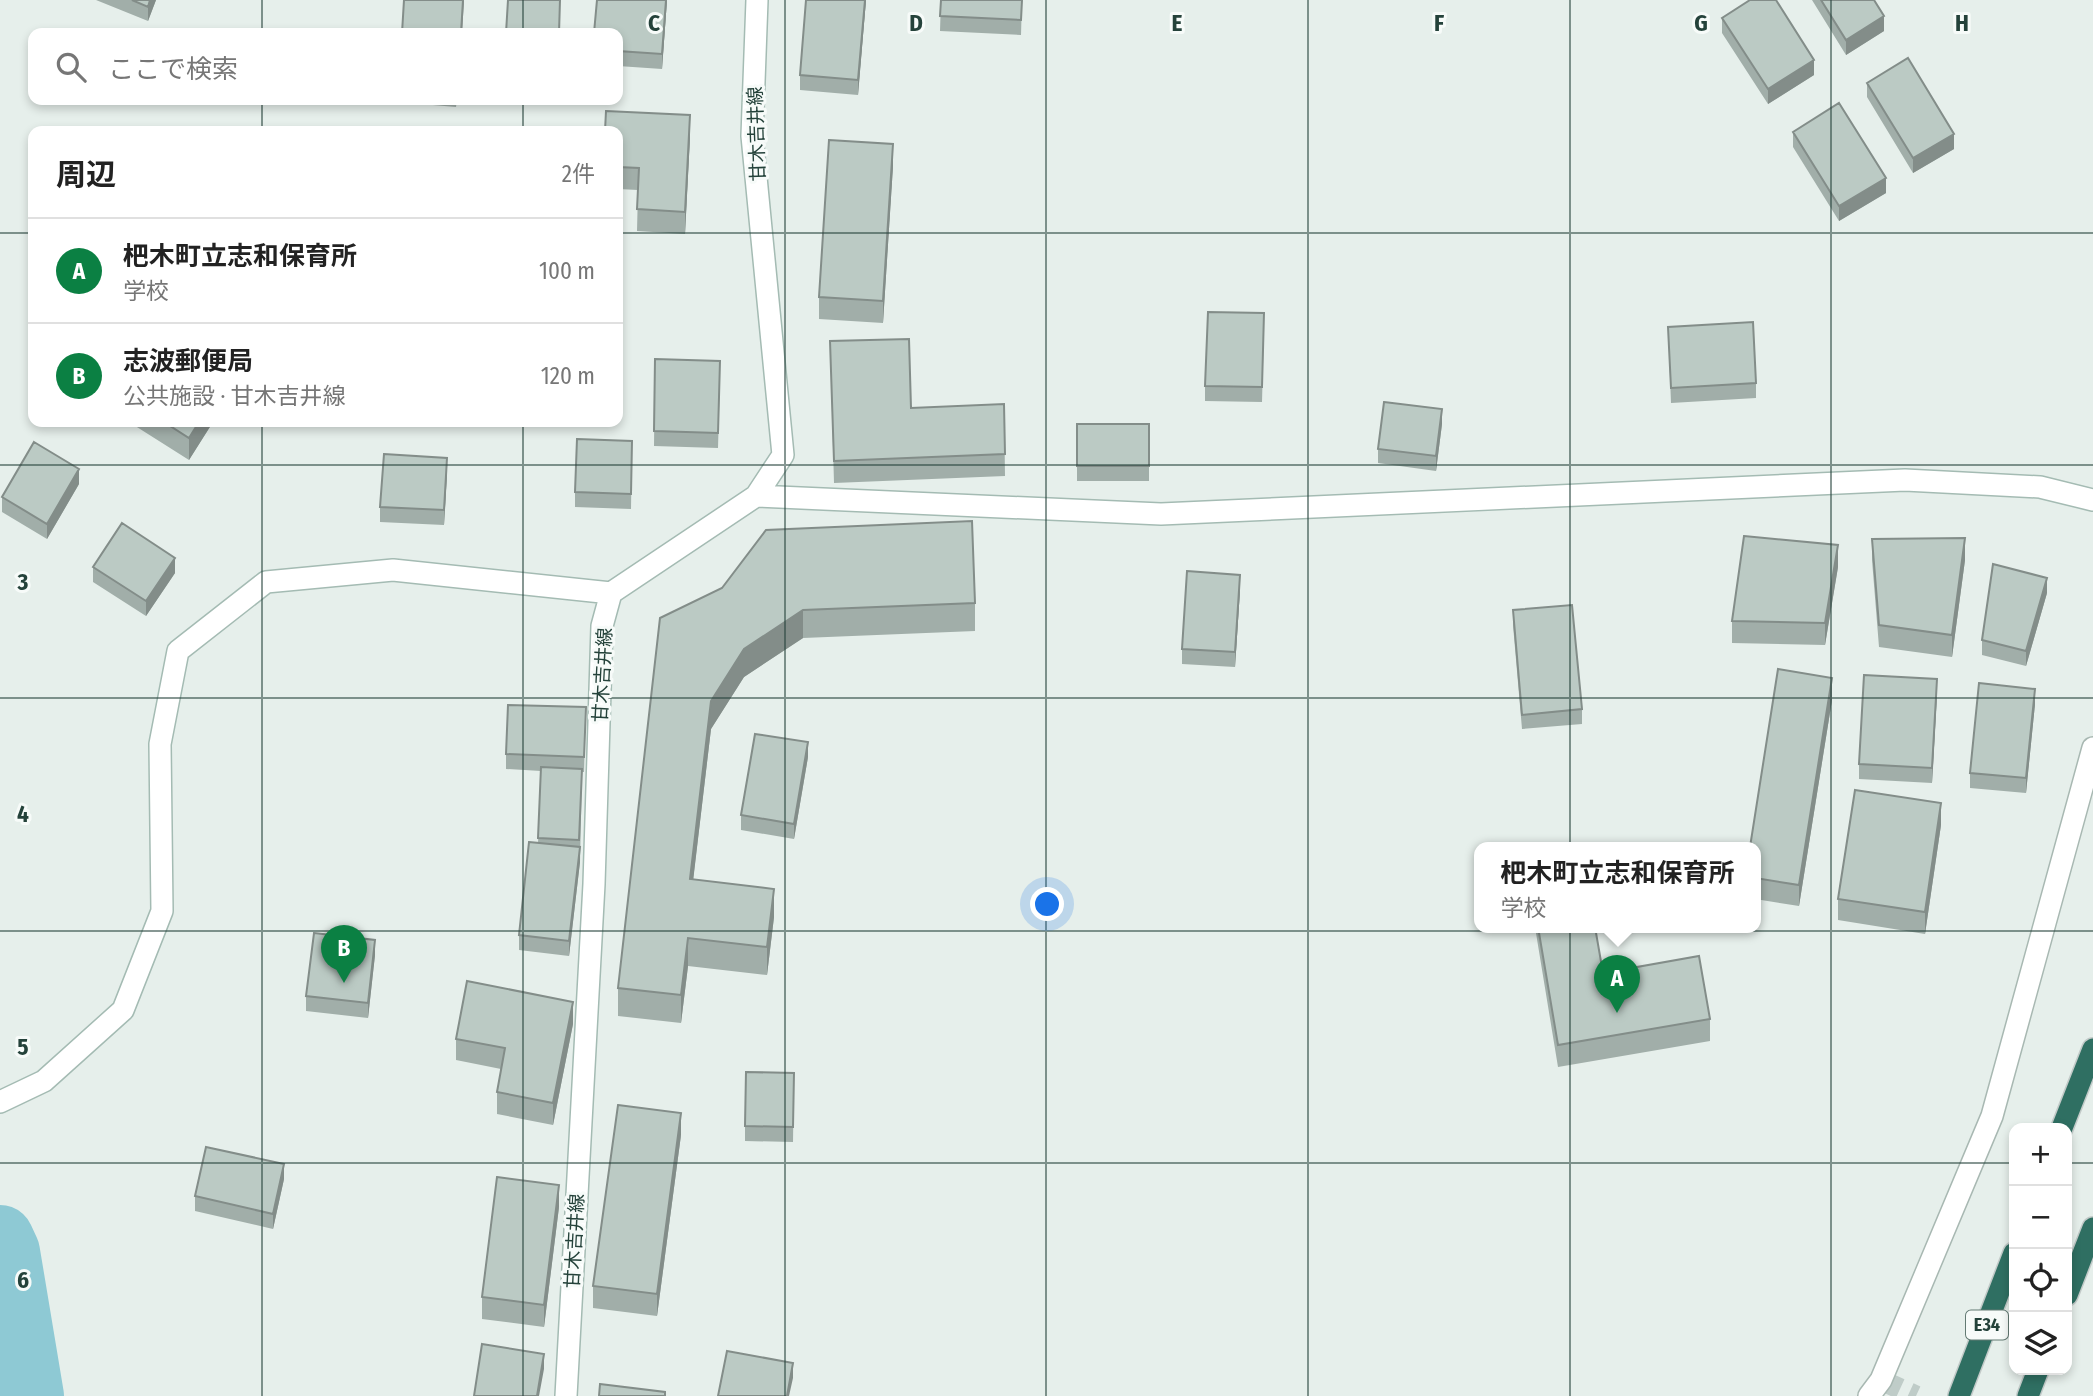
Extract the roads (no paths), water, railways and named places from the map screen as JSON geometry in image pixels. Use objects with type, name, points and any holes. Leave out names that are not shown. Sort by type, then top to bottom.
[{"type":"highway","points":[[2064,1123],[2093,1049]]},
{"type":"highway","points":[[2072,1283],[2093,1228]]},
{"type":"highway","name":"E34","points":[[1959,1396],[2009,1266]]},
{"type":"highway","points":[[2028,1396],[2036,1375]]},
{"type":"street","name":"甘木吉井線","points":[[566,1396],[594,884],[602,626],[611,593],[756,496],[783,455],[752,136],[757,0]]},
{"type":"street","points":[[756,496],[1161,514],[1905,480],[2040,487],[2093,500]]},
{"type":"street","points":[[0,1102],[44,1082],[123,1010],[162,911],[160,744],[178,651],[266,582],[393,570],[611,593]]},
{"type":"street","points":[[1869,1396],[1881,1380],[1992,1116],[2093,748]]},
{"type":"waterway","points":[[0,1239],[6,1252],[30,1396]]},
{"type":"tunnel","points":[[1881,1380],[1916,1396]]},
{"type":"place","name":"志波郵便局","points":[[344,983]]},
{"type":"place","name":"杷木町立志和保育所","points":[[1617,1013]]}]
